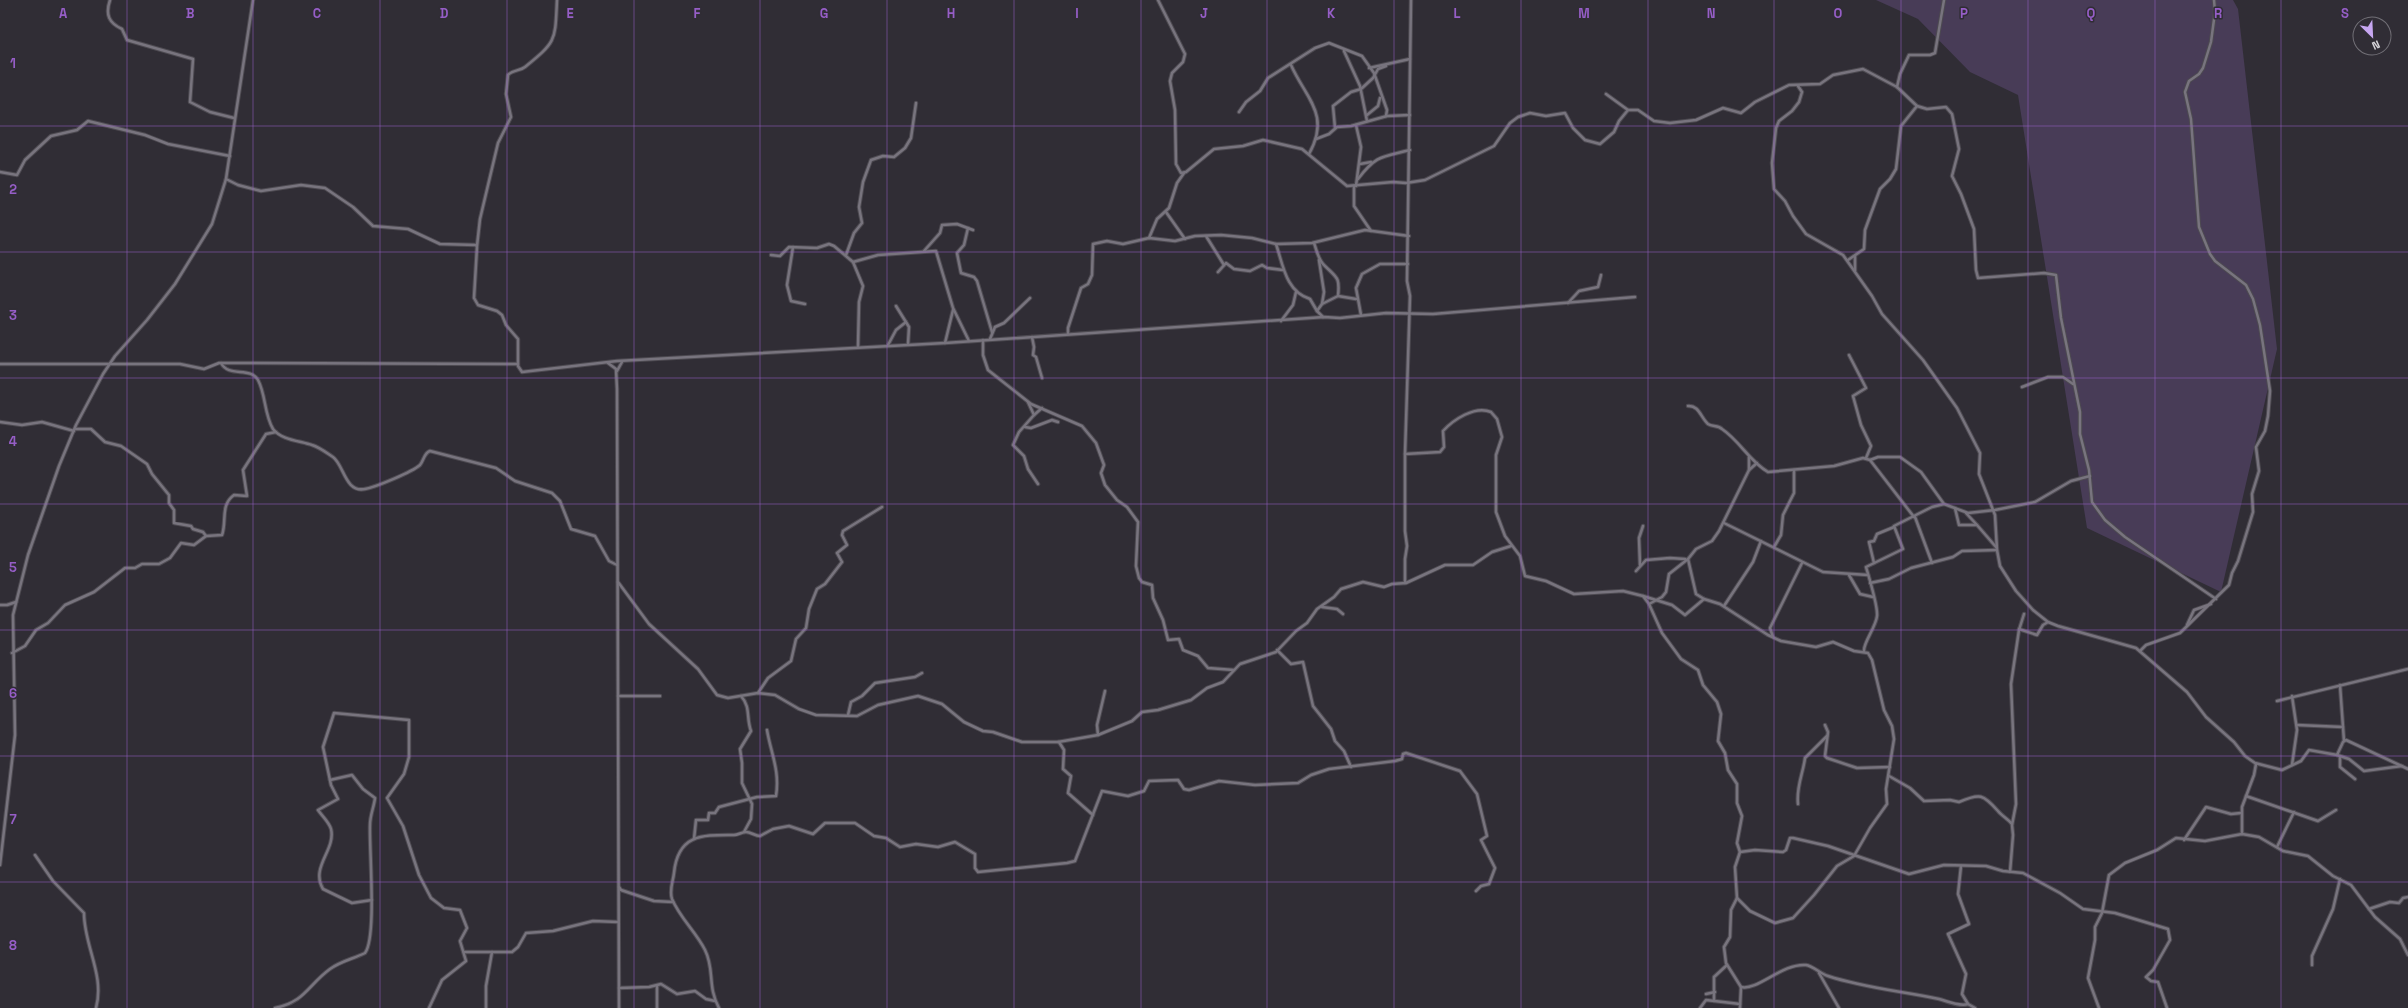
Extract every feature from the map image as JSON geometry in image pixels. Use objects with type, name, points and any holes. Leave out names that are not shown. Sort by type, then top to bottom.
[{"type":"street","points":[[110,0],[107,10],[112,23],[114,26],[122,29],[127,40],[192,59],[190,102],[210,112],[234,118]]},
{"type":"street","points":[[0,865],[1,845],[15,735],[12,653],[13,615],[29,550],[54,479],[74,430],[109,364],[157,308],[196,253],[215,216],[226,178],[230,156],[234,118],[253,0]]},
{"type":"street","points":[[557,0],[556,26],[549,47],[522,69],[508,75],[506,94],[511,117],[498,143],[480,219],[477,246],[473,296],[478,305],[497,311],[518,339],[518,364],[522,372],[608,363],[862,346],[945,343],[1068,334],[1340,318],[1361,315],[1408,314],[1635,297]]},
{"type":"street","points":[[1158,0],[1185,54],[1183,62],[1172,73],[1170,81],[1175,110],[1176,164],[1178,172],[1184,173]]},
{"type":"street","points":[[1405,583],[1405,559],[1408,546],[1404,531],[1407,423],[1411,0]]},
{"type":"street","points":[[1897,87],[1900,74],[1909,56],[1930,55],[1936,52],[1944,0]]},
{"type":"street","points":[[2140,651],[2147,644],[2179,634],[2216,599],[2229,584],[2232,573],[2238,561],[2253,512],[2252,494],[2259,471],[2256,447],[2265,431],[2270,397],[2260,325],[2250,292],[2246,285],[2215,261],[2205,245],[2199,227],[2191,119],[2185,92],[2189,81],[2203,68],[2211,42],[2215,12],[2214,0]]},
{"type":"street","points":[[1239,112],[1245,104],[1260,91],[1268,78],[1292,65],[1323,45],[1332,44],[1344,50],[1361,55],[1375,76],[1387,110],[1386,116]]},
{"type":"street","points":[[1344,50],[1361,89],[1368,121]]},
{"type":"street","points":[[1335,128],[1333,106],[1351,92],[1361,89],[1375,76],[1378,69],[1410,58]]},
{"type":"street","points":[[1292,65],[1297,79],[1315,105],[1318,125],[1316,139],[1310,154]]},
{"type":"street","points":[[1369,68],[1386,66]]},
{"type":"street","points":[[1606,94],[1628,110],[1638,110],[1654,121],[1674,123],[1703,118],[1723,108],[1742,113],[1755,102],[1785,87],[1820,84],[1833,75],[1863,69],[1897,87],[1916,106],[1927,109],[1946,107],[1952,114],[1960,149],[1952,176],[1961,194],[1974,229],[1976,270],[1978,278],[2055,273],[2073,384],[2080,412],[2080,434],[2090,476],[2092,500],[2108,523],[2153,558],[2216,599]]},
{"type":"street","points":[[1798,86],[1802,92],[1801,99],[1792,111],[1779,121],[1775,133],[1772,169],[1774,189],[1785,201],[1793,216],[1806,234],[1834,248],[1848,260],[1882,314],[1923,360],[1957,408],[1979,451],[1980,478],[1993,511],[2000,566],[2006,577],[2033,610],[2048,622],[2101,639],[2129,645],[2140,651],[2187,692],[2206,717],[2234,742],[2245,756],[2256,764],[2281,770],[2304,759],[2309,750],[2348,758],[2364,771],[2403,766]]},
{"type":"street","points":[[1367,115],[1378,106],[1381,96]]},
{"type":"street","points":[[846,255],[854,234],[862,223],[859,207],[863,182],[871,160],[883,156],[894,157],[905,148],[911,138],[916,103]]},
{"type":"street","points":[[1848,260],[1864,248],[1865,230],[1880,190],[1890,179],[1896,169],[1901,126],[1916,106]]},
{"type":"street","points":[[1148,238],[1157,219],[1166,212],[1177,182],[1184,173],[1214,149],[1242,146],[1261,140],[1299,148],[1310,154],[1341,182],[1355,186],[1410,183],[1416,182],[1459,164],[1473,155],[1494,146],[1513,120],[1526,114],[1546,116],[1566,113],[1573,128],[1582,138],[1599,144],[1614,132],[1619,121],[1628,110]]},
{"type":"street","points":[[1316,139],[1329,134],[1335,128],[1356,125],[1386,116],[1410,116]]},
{"type":"street","points":[[0,172],[17,175],[25,160],[51,136],[77,130],[88,121],[145,135],[168,144],[230,156]]},
{"type":"street","points":[[1356,125],[1360,140],[1360,164],[1358,179],[1353,189],[1354,206],[1371,231]]},
{"type":"street","points":[[1360,164],[1372,162],[1390,153],[1400,154],[1410,150]]},
{"type":"street","points":[[1358,179],[1372,162]]},
{"type":"street","points":[[226,178],[238,185],[261,191],[301,185],[325,188],[354,207],[367,222],[373,226],[408,229],[440,244],[477,246]]},
{"type":"street","points":[[1409,178],[1416,182]]},
{"type":"street","points":[[1166,212],[1186,239]]},
{"type":"street","points":[[924,251],[940,233],[942,225],[957,224],[973,230]]},
{"type":"street","points":[[968,228],[964,245],[956,253],[959,268],[961,273],[974,277],[978,281],[992,332]]},
{"type":"street","points":[[1068,334],[1068,328],[1081,288],[1087,285],[1092,275],[1093,245],[1107,241],[1123,244],[1148,238],[1172,241],[1195,236],[1252,238],[1276,244],[1314,243],[1363,230],[1409,236]]},
{"type":"street","points":[[1205,236],[1224,265]]},
{"type":"street","points":[[1314,243],[1319,258],[1324,292],[1322,304]]},
{"type":"street","points":[[771,255],[780,256],[787,249],[793,247],[815,248],[829,244],[846,255],[853,262],[863,286],[859,302],[858,347]]},
{"type":"street","points":[[1276,244],[1283,270],[1296,292],[1300,296],[1310,299],[1316,312],[1324,318]]},
{"type":"street","points":[[793,247],[787,285],[791,301],[804,304]]},
{"type":"street","points":[[853,262],[878,254],[933,250],[937,253],[953,308],[969,341]]},
{"type":"street","points":[[1855,272],[1856,255]]},
{"type":"street","points":[[1319,258],[1336,276],[1340,289],[1338,296]]},
{"type":"street","points":[[1218,272],[1226,263],[1234,269],[1250,271],[1262,264],[1283,270]]},
{"type":"street","points":[[1275,268],[1282,264]]},
{"type":"street","points":[[1361,315],[1356,299],[1356,286],[1362,273],[1380,264],[1408,264]]},
{"type":"street","points":[[1568,303],[1581,290],[1598,287],[1601,275]]},
{"type":"street","points":[[1281,321],[1293,305],[1296,292]]},
{"type":"street","points":[[1316,312],[1322,304],[1338,296],[1356,299]]},
{"type":"street","points":[[990,339],[995,327],[1004,323],[1030,298]]},
{"type":"street","points":[[896,306],[900,310],[901,316],[906,322],[910,332],[908,344]]},
{"type":"street","points":[[945,343],[953,308]]},
{"type":"street","points":[[888,345],[896,330],[906,322]]},
{"type":"street","points":[[1032,337],[1034,347],[1033,355],[1036,357],[1042,378]]},
{"type":"street","points":[[983,340],[983,355],[988,370],[1028,402],[1082,426],[1097,444],[1104,465],[1101,471],[1105,485],[1137,520],[1139,538],[1136,566],[1139,578],[1143,582],[1152,585],[1152,598],[1164,622],[1168,640],[1179,639],[1183,650],[1198,656],[1208,668],[1235,670]]},
{"type":"street","points":[[859,343],[862,346]]},
{"type":"street","points":[[1849,355],[1866,388],[1853,396],[1861,425],[1870,446],[1866,458]]},
{"type":"street","points":[[619,1008],[618,922],[620,891],[616,372],[623,362]]},
{"type":"street","points":[[0,364],[180,364],[204,369],[214,364],[222,363],[518,364]]},
{"type":"street","points":[[222,363],[228,371],[252,375],[257,379],[268,416],[276,432],[283,436],[316,446],[333,457],[346,480],[355,487],[362,489],[398,478],[420,464],[426,452],[430,451],[497,468],[515,481],[552,493],[560,501],[571,529],[595,536],[609,561],[617,565]]},
{"type":"street","points":[[608,363],[616,372]]},
{"type":"street","points":[[2022,387],[2048,377],[2063,377],[2073,384]]},
{"type":"street","points":[[1028,402],[1034,415]]},
{"type":"street","points":[[1688,406],[1696,408],[1710,425],[1722,429],[1748,457],[1768,472],[1834,466],[1866,458],[1870,460],[1914,517],[1932,563]]},
{"type":"street","points":[[1038,484],[1028,469],[1024,456],[1013,446],[1019,432],[1042,408]]},
{"type":"street","points":[[1405,454],[1440,452],[1444,447],[1443,431],[1462,417],[1471,412],[1485,410],[1494,414],[1502,437],[1496,455],[1495,506],[1502,531],[1511,546],[1520,556],[1526,577],[1540,578],[1574,594],[1623,591],[1675,606],[1685,615],[1704,599]]},
{"type":"street","points":[[1025,427],[1031,428],[1052,420],[1058,422]]},
{"type":"street","points":[[0,422],[22,426],[42,422],[74,430],[91,429],[105,442],[122,447],[146,463],[169,495],[169,502],[174,510],[174,522],[191,526],[192,529],[204,532],[206,536]]},
{"type":"street","points":[[12,653],[25,646],[36,630],[48,623],[65,605],[94,592],[124,569],[142,564],[159,564],[170,558],[182,543],[194,545],[206,536],[222,535],[224,525],[223,516],[229,500],[234,495],[247,496],[244,469],[266,435],[276,432]]},
{"type":"street","points":[[1870,460],[1893,456],[1904,458],[1926,477],[1944,504],[1966,512],[1993,511],[2035,502],[2074,479],[2090,476]]},
{"type":"street","points":[[1748,457],[1749,470]]},
{"type":"street","points":[[1649,604],[1666,592],[1669,574],[1687,559],[1697,547],[1713,540],[1724,523],[1749,470],[1757,463]]},
{"type":"street","points":[[1774,547],[1781,535],[1783,515],[1794,493],[1794,470]]},
{"type":"street","points":[[1874,564],[1869,542],[1874,541],[1876,534],[1944,504]]},
{"type":"street","points":[[758,693],[772,674],[790,661],[796,639],[806,628],[809,608],[816,589],[824,584],[842,562],[837,553],[847,545],[842,535],[843,531],[882,507]]},
{"type":"street","points":[[1955,508],[1959,525],[1978,526]]},
{"type":"street","points":[[1966,512],[1997,549]]},
{"type":"street","points":[[1724,523],[1774,547],[1802,563],[1828,574],[1868,575]]},
{"type":"street","points":[[1640,566],[1638,538],[1643,526]]},
{"type":"street","points":[[1864,651],[1864,647],[1878,616],[1866,567],[1903,549],[1894,527]]},
{"type":"street","points":[[1724,606],[1762,542]]},
{"type":"street","points":[[618,582],[649,624],[698,669],[715,694],[728,698],[758,693],[775,695],[799,709],[816,715],[859,716],[878,705],[918,696],[942,704],[964,722],[984,731],[993,732],[1022,742],[1057,742],[1098,735],[1132,721],[1142,712],[1158,710],[1191,700],[1207,688],[1223,682],[1240,664],[1268,655],[1276,650],[1308,623],[1320,607],[1334,597],[1341,589],[1362,582],[1384,587],[1405,583],[1445,566],[1473,565],[1491,553],[1511,546]]},
{"type":"street","points":[[1870,584],[1889,579],[1911,568],[1953,557],[1962,551],[1997,549]]},
{"type":"street","points":[[1636,571],[1646,560],[1670,558],[1687,559]]},
{"type":"street","points":[[1687,559],[1695,592],[1704,599],[1724,606],[1773,638],[1783,642],[1816,647],[1833,642],[1854,651],[1864,651],[1868,653],[1872,660],[1884,710],[1893,732],[1895,746],[1890,767],[1887,804],[1870,828],[1855,855],[1840,864],[1814,895],[1788,920],[1775,923],[1750,911],[1737,898]]},
{"type":"street","points":[[1773,638],[1770,628],[1802,563]]},
{"type":"street","points":[[1848,575],[1860,594],[1873,597]]},
{"type":"street","points":[[1643,596],[1649,604],[1662,633],[1681,659],[1698,670],[1703,685],[1718,704],[1721,714],[1718,741],[1724,753],[1728,770],[1737,784],[1737,803],[1742,816],[1737,843],[1740,852],[1735,867],[1737,898],[1731,910],[1730,937],[1724,948],[1727,965],[1741,987],[1740,1008]]},
{"type":"street","points":[[0,605],[16,602]]},
{"type":"street","points":[[2187,627],[2194,610],[2211,604]]},
{"type":"street","points":[[1320,607],[1337,609],[1343,614]]},
{"type":"street","points":[[2010,872],[2012,824],[2016,804],[2011,699],[2019,629],[2024,614]]},
{"type":"street","points":[[2019,629],[2036,635],[2043,625],[2048,622]]},
{"type":"street","points":[[1276,650],[1291,664],[1302,662],[1313,706],[1331,729],[1335,741],[1344,750],[1351,767]]},
{"type":"street","points":[[2277,701],[2292,696],[2408,669]]},
{"type":"street","points":[[848,715],[850,703],[862,696],[875,683],[915,677],[922,672]]},
{"type":"street","points":[[2340,685],[2344,741],[2338,756],[2340,767],[2355,779]]},
{"type":"street","points":[[1098,735],[1097,725],[1106,691]]},
{"type":"street","points":[[618,696],[660,696]]},
{"type":"street","points":[[741,696],[748,707],[748,724],[751,731],[740,749],[742,763],[741,781],[750,798],[752,814],[744,833]]},
{"type":"street","points":[[2292,696],[2297,724],[2292,765]]},
{"type":"street","points":[[372,900],[350,902],[322,888],[320,866],[332,837],[330,825],[318,810],[338,799],[330,780],[323,747],[334,713],[409,720],[410,757],[404,774],[387,798],[404,826],[420,876],[431,898],[444,908],[460,910],[467,931],[460,941],[466,961],[442,980],[429,1008]]},
{"type":"street","points":[[2297,724],[2343,727]]},
{"type":"street","points":[[1825,725],[1828,730],[1828,736],[1825,756],[1830,760],[1857,768],[1890,767]]},
{"type":"street","points":[[694,839],[696,820],[708,820],[709,813],[715,813],[719,807],[750,798],[776,796],[778,776],[768,730]]},
{"type":"street","points":[[1798,804],[1797,792],[1804,770],[1805,758],[1828,736]]},
{"type":"street","points":[[2344,741],[2358,745],[2408,769]]},
{"type":"street","points":[[1057,742],[1064,750],[1063,768],[1071,776],[1068,793],[1093,816]]},
{"type":"street","points":[[719,1008],[710,985],[710,961],[697,935],[686,923],[674,902],[670,889],[675,867],[682,850],[694,839],[706,834],[733,835],[744,833],[760,836],[773,829],[791,826],[813,834],[825,824],[855,823],[874,836],[886,838],[900,847],[916,844],[938,847],[952,842],[958,843],[975,854],[975,869],[978,872],[1073,862],[1093,816],[1101,791],[1130,796],[1144,791],[1151,780],[1178,780],[1184,789],[1189,790],[1218,780],[1255,785],[1300,783],[1311,775],[1325,770],[1395,762],[1402,759],[1405,753],[1460,771],[1478,795],[1487,836],[1481,840],[1495,866],[1489,884],[1481,886],[1476,891]]},
{"type":"street","points":[[2242,834],[2241,813],[2254,775],[2256,764]]},
{"type":"street","points":[[275,1008],[302,998],[320,977],[332,968],[366,952],[372,900],[370,824],[375,798],[363,790],[352,775],[330,780]]},
{"type":"street","points":[[1889,776],[1910,788],[1924,801],[1950,800],[1959,802],[1971,796],[1984,797],[1992,802],[2012,824]]},
{"type":"street","points":[[2246,796],[2318,821],[2336,810]]},
{"type":"street","points":[[2184,840],[2206,808],[2231,814],[2241,813]]},
{"type":"street","points":[[2277,847],[2295,812]]},
{"type":"street","points":[[2099,1008],[2088,981],[2095,940],[2095,927],[2102,913],[2108,877],[2112,871],[2125,863],[2157,850],[2176,838],[2205,841],[2242,834],[2259,837],[2283,851],[2308,856],[2329,873],[2353,887],[2369,909],[2400,939],[2408,956]]},
{"type":"street","points":[[1740,852],[1756,850],[1783,852],[1792,838],[1814,842],[1909,874],[1935,866],[1986,866],[2028,875],[2060,893],[2083,909],[2102,913],[2115,912],[2168,929],[2170,940],[2153,970],[2146,977],[2151,981],[2158,982],[2167,1008]]},
{"type":"street","points":[[35,855],[53,882],[84,913],[83,923],[99,985],[96,1008]]},
{"type":"street","points":[[1961,866],[1958,894],[1969,924],[1948,934],[1965,972],[1962,994],[1968,1004],[1975,1008]]},
{"type":"street","points":[[2312,965],[2312,956],[2333,909],[2340,879]]},
{"type":"street","points":[[620,891],[654,901],[674,902]]},
{"type":"street","points":[[2369,909],[2390,902],[2399,903],[2403,898],[2408,897]]},
{"type":"street","points":[[464,952],[514,951],[526,933],[557,930],[593,921],[618,922]]},
{"type":"street","points":[[486,1008],[486,986],[492,952]]},
{"type":"street","points":[[1714,1001],[1714,977],[1727,965]]},
{"type":"street","points":[[1741,987],[1747,988],[1777,972],[1795,966],[1808,965],[1819,973],[1857,984],[1919,994],[1958,1005],[1968,1004]]},
{"type":"street","points":[[1819,973],[1839,1008]]},
{"type":"street","points":[[619,988],[657,986],[662,984],[676,994],[696,991],[706,999],[715,1001]]},
{"type":"street","points":[[657,986],[658,1008]]},
{"type":"street","points":[[1706,994],[1715,992]]},
{"type":"street","points":[[1700,1008],[1705,1000],[1740,1004]]},
{"type":"shaded area","points":[[1876,0],[2233,0],[2238,9],[2277,349],[2221,592],[2087,528],[2018,95],[1970,72],[1918,19]]}]
